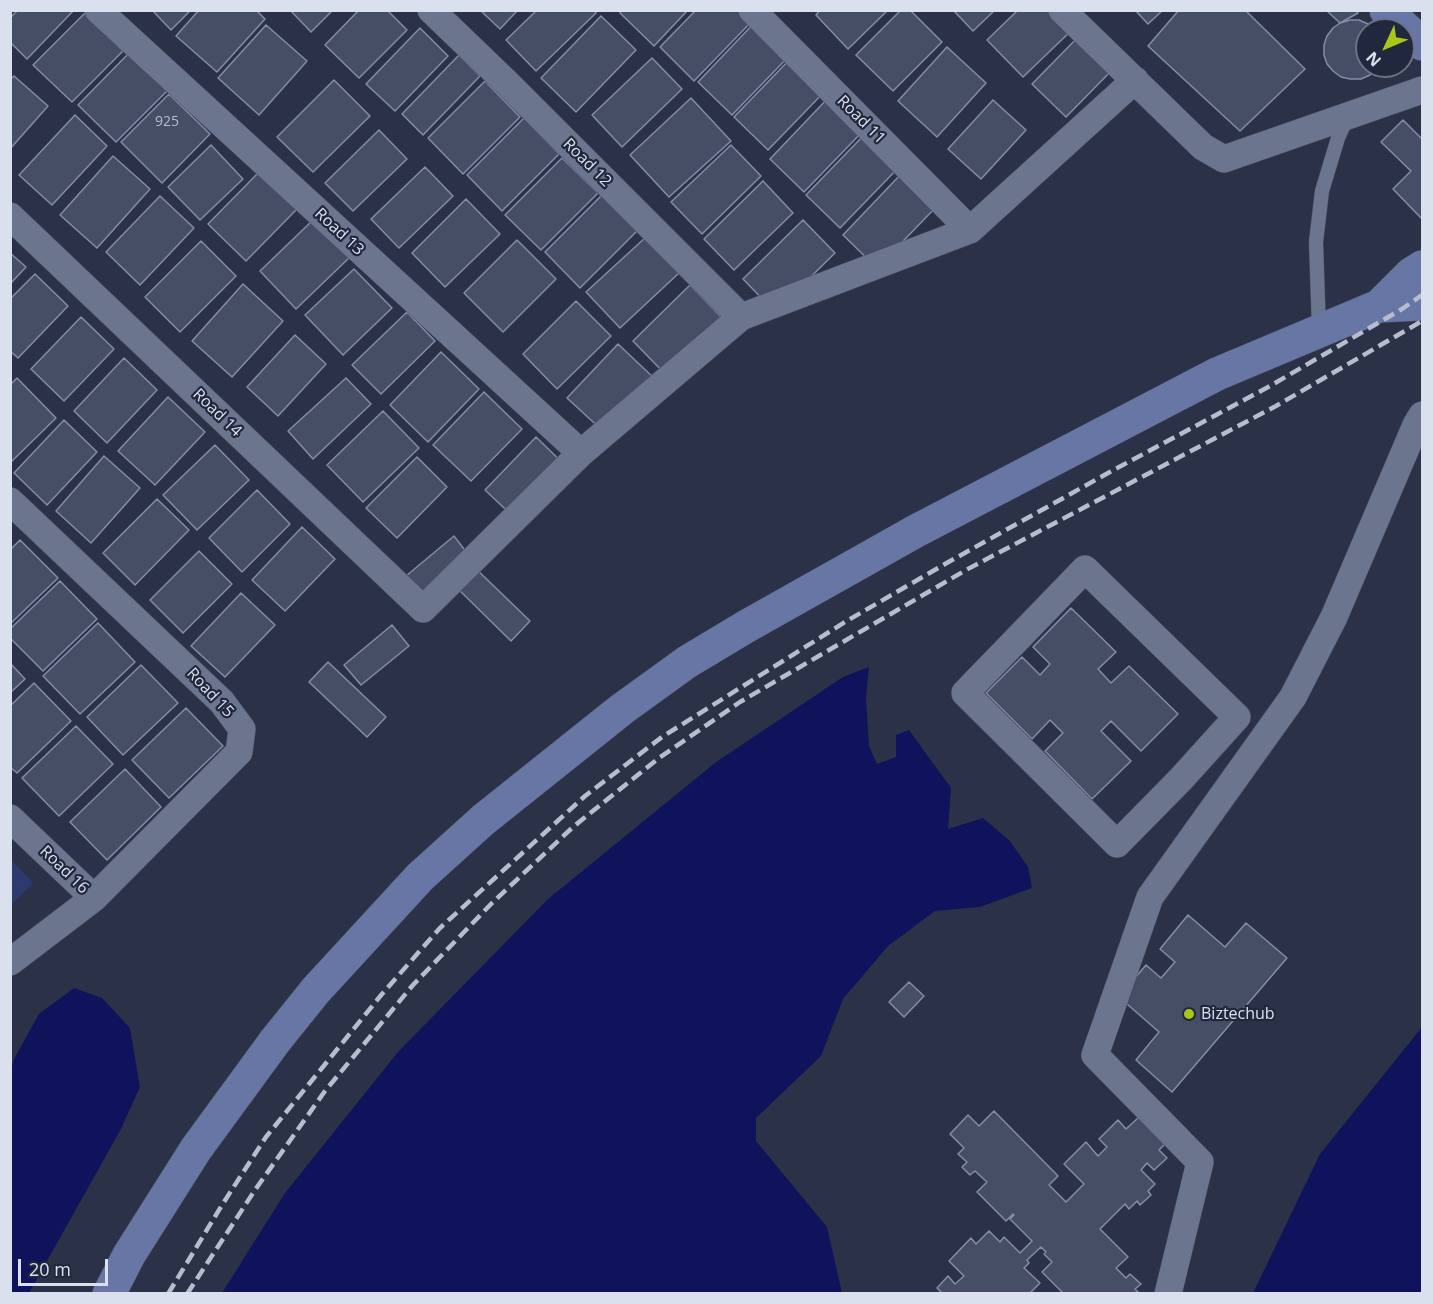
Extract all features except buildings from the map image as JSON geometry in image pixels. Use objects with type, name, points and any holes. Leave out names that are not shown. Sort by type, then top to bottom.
[{"type":"main road","points":[[1386,10],[1422,44]]},
{"type":"main road","points":[[1379,306],[1411,274],[1422,267]]},
{"type":"main road","points":[[109,1293],[129,1255],[196,1149],[275,1041],[316,990],[420,877],[483,820],[622,709],[687,662],[747,626],[936,520],[1217,374],[1379,306],[1422,304]]},
{"type":"street","name":"Road 13","points":[[98,10],[580,453]]},
{"type":"street","name":"Road 12","points":[[431,10],[741,317]]},
{"type":"street","name":"Road 11","points":[[753,10],[970,230]]},
{"type":"street","points":[[1062,10],[1203,147],[1224,159],[1422,90]]},
{"type":"street","points":[[580,453],[741,317],[970,230],[1135,80]]},
{"type":"street","name":"Road 14","points":[[10,216],[423,609],[580,453]]},
{"type":"street","points":[[1168,1293],[1200,1162],[1095,1054],[1150,897],[1293,697],[1334,616],[1422,415]]},
{"type":"street","name":"Road 15","points":[[10,501],[222,702],[242,729],[239,752],[94,898]]},
{"type":"street","points":[[1085,569],[1237,717],[1181,779],[1117,844],[965,693],[1085,569]]},
{"type":"street","points":[[1181,779],[1215,808]]},
{"type":"street","name":"Road 16","points":[[10,819],[94,898],[10,962]]},
{"type":"lane","points":[[1319,330],[1316,242],[1322,191],[1330,159],[1348,116]]},
{"type":"shaded area","points":[[869,667],[866,698],[869,746],[877,764],[896,757],[896,735],[909,730],[951,788],[948,829],[983,818],[1010,841],[1028,867],[1032,888],[980,907],[935,911],[888,946],[843,999],[821,1056],[756,1118],[756,1141],[827,1227],[842,1293],[222,1293],[285,1193],[398,1052],[548,899],[715,763],[843,677]]},
{"type":"shaded area","points":[[11,860],[33,883],[10,905]]},
{"type":"shaded area","points":[[74,988],[102,998],[130,1028],[140,1087],[121,1129],[29,1293],[11,1293],[11,1070],[14,1059],[39,1014]]},
{"type":"shaded area","points":[[1422,1027],[1422,1293],[1253,1293],[1320,1154]]},
{"type":"railway","points":[[168,1294],[266,1137],[382,994],[440,928],[585,796],[662,737],[845,622],[1108,473],[1270,386],[1422,295]]},
{"type":"railway","points":[[187,1294],[255,1190],[325,1091],[413,985],[492,903],[573,827],[659,758],[740,702],[966,570],[1276,406],[1422,321]]},
{"type":"place","name":"Biztechub","points":[[1189,1014]]}]
